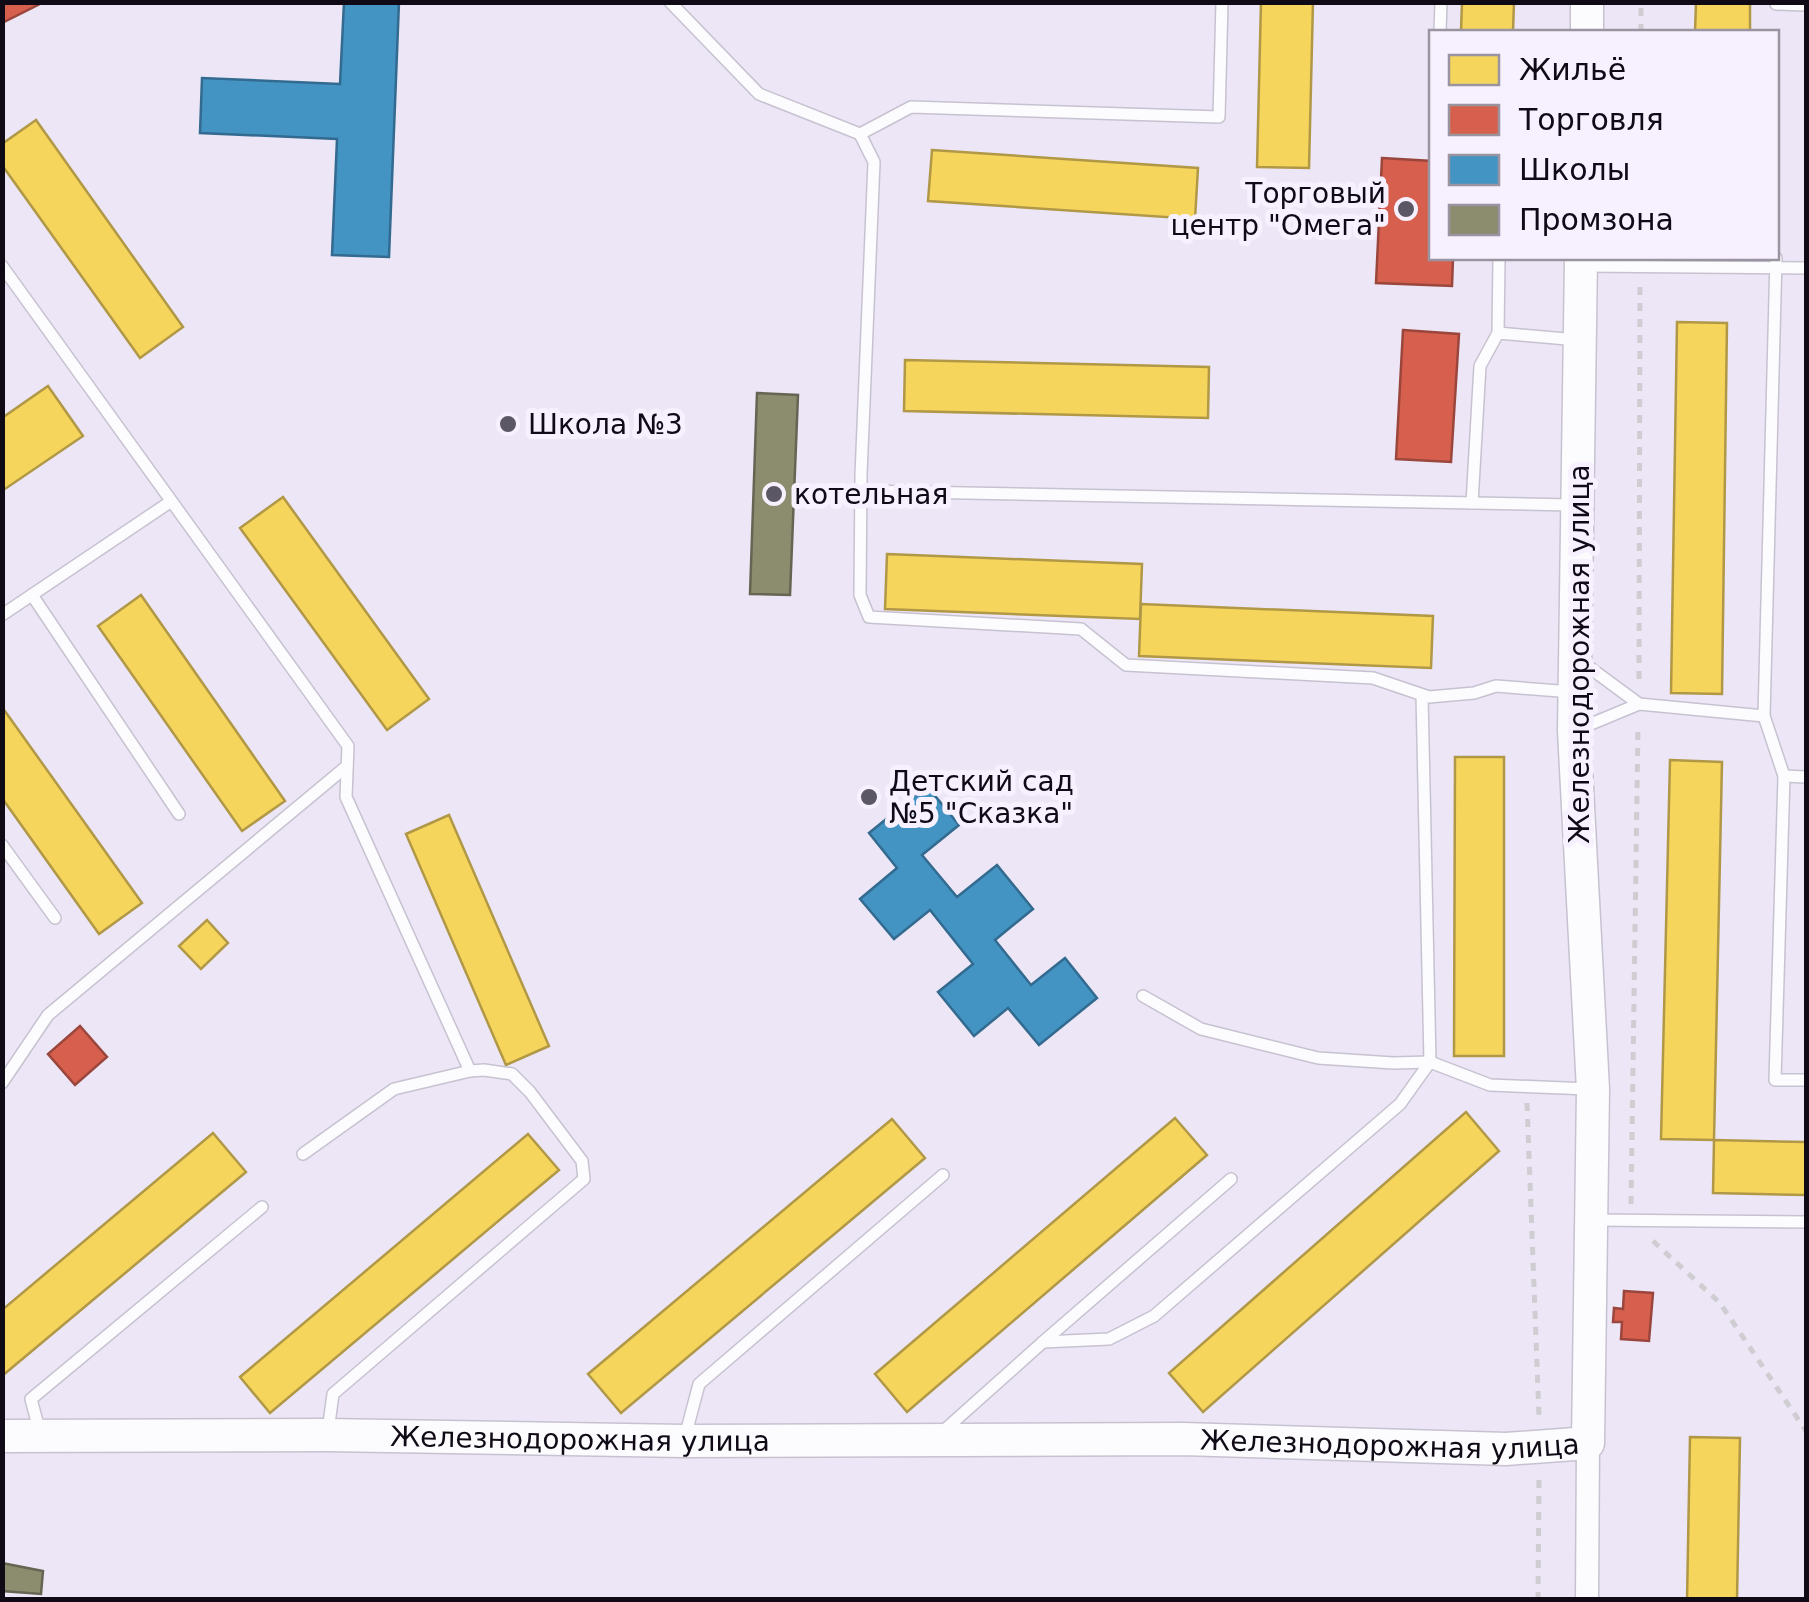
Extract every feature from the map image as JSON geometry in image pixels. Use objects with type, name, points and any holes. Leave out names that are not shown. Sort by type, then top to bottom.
[{"type":"street","points":[[1586,30],[1587,2]]},
{"type":"street","name":"Железнодорожная улица","points":[[2,1436],[327,1435],[684,1441],[1182,1439],[1506,1450],[1540,1444],[1588,1444],[1593,1089],[1574,732],[1581,262]]},
{"type":"street","points":[[1587,1600],[1588,1444]]},
{"type":"lane","points":[[670,2],[759,94],[860,134],[874,162],[861,491],[860,595],[869,617],[1081,629],[1126,664],[1372,678],[1429,698],[1474,693],[1496,686],[1574,692]]},
{"type":"lane","points":[[860,134],[911,107],[1219,117],[1222,2]]},
{"type":"lane","points":[[1440,30],[1441,2]]},
{"type":"lane","points":[[1776,4],[1806,5]]},
{"type":"lane","points":[[1472,503],[1480,366],[1498,333],[1499,260]]},
{"type":"lane","points":[[1581,262],[1640,266],[1776,263],[1806,268]]},
{"type":"lane","points":[[1776,263],[1764,716],[1784,776],[1776,1080],[1806,1080]]},
{"type":"lane","points":[[2,266],[348,746],[346,797],[470,1071]]},
{"type":"lane","points":[[1498,333],[1580,340]]},
{"type":"lane","points":[[861,491],[1578,506]]},
{"type":"lane","points":[[2,615],[170,502]]},
{"type":"lane","points":[[32,595],[179,814]]},
{"type":"lane","points":[[1575,657],[1638,704]]},
{"type":"lane","points":[[1043,1342],[1109,1338],[1154,1316],[1400,1104],[1430,1062],[1422,695]]},
{"type":"lane","points":[[1574,732],[1638,704],[1764,716]]},
{"type":"lane","points":[[2,1083],[48,1015],[347,766]]},
{"type":"lane","points":[[1784,776],[1806,777]]},
{"type":"lane","points":[[2,844],[55,918]]},
{"type":"lane","points":[[1142,996],[1202,1029],[1318,1058],[1392,1064],[1430,1062],[1490,1086],[1593,1089]]},
{"type":"lane","points":[[302,1154],[394,1088],[484,1070],[512,1074],[530,1092],[582,1161],[584,1179],[332,1394],[327,1435]]},
{"type":"lane","points":[[684,1441],[699,1384],[943,1176]]},
{"type":"lane","points":[[932,1441],[1231,1179]]},
{"type":"lane","points":[[42,1437],[32,1398],[262,1207]]},
{"type":"lane","points":[[1590,1220],[1806,1222]]},
{"type":"path","points":[[1641,2],[1641,30]]},
{"type":"path","points":[[1640,266],[1630,1220],[1720,1303],[1806,1431]]},
{"type":"path","points":[[1527,1088],[1540,1444],[1538,1600]]},
{"type":"building: Жильё","points":[[1261,2],[1313,2],[1309,168],[1257,167]]},
{"type":"building: Жильё","points":[[1462,2],[1514,2],[1513,30],[1461,30]]},
{"type":"building: Жильё","points":[[1696,2],[1750,2],[1750,30],[1695,30]]},
{"type":"building: Жильё","points":[[36,120],[183,327],[140,358],[2,165],[2,144]]},
{"type":"building: Жильё","points":[[932,150],[1198,168],[1195,219],[928,201]]},
{"type":"building: Жильё","points":[[1677,322],[1727,323],[1722,694],[1671,693]]},
{"type":"building: Жильё","points":[[905,360],[1209,367],[1208,418],[904,411]]},
{"type":"building: Жильё","points":[[48,386],[83,436],[2,491],[2,418]]},
{"type":"building: Жильё","points":[[283,497],[429,699],[387,730],[240,528]]},
{"type":"building: Жильё","points":[[887,554],[1142,564],[1140,619],[885,609]]},
{"type":"building: Жильё","points":[[141,595],[285,801],[242,831],[98,626]]},
{"type":"building: Жильё","points":[[1141,604],[1433,616],[1431,668],[1139,656]]},
{"type":"building: Жильё","points":[[2,707],[142,903],[99,934],[2,798]]},
{"type":"building: Жильё","points":[[1455,757],[1504,757],[1504,1056],[1454,1056]]},
{"type":"building: Жильё","points":[[1670,760],[1722,762],[1714,1140],[1661,1139]]},
{"type":"building: Жильё","points":[[449,815],[549,1046],[506,1065],[406,834]]},
{"type":"building: Жильё","points":[[207,920],[228,943],[201,969],[179,946]]},
{"type":"building: Жильё","points":[[1466,1112],[1499,1151],[1203,1412],[1169,1373]]},
{"type":"building: Жильё","points":[[1175,1118],[1207,1155],[907,1412],[875,1374]]},
{"type":"building: Жильё","points":[[892,1119],[925,1158],[621,1413],[588,1374]]},
{"type":"building: Жильё","points":[[213,1133],[246,1172],[2,1376],[2,1310]]},
{"type":"building: Жильё","points":[[528,1134],[559,1170],[270,1413],[240,1377]]},
{"type":"building: Жильё","points":[[1714,1140],[1806,1142],[1806,1195],[1713,1193]]},
{"type":"building: Жильё","points":[[1690,1437],[1740,1438],[1737,1600],[1687,1600]]},
{"type":"building: Торговля","points":[[2,2],[44,2],[2,23]]},
{"type":"building: Торговля","name":"Торговый центр \"Омега\"","points":[[1382,158],[1429,161],[1429,260],[1453,260],[1452,286],[1376,283]]},
{"type":"building: Торговля","points":[[1403,330],[1459,334],[1451,462],[1396,459]]},
{"type":"building: Торговля","points":[[80,1026],[107,1057],[75,1085],[48,1054]]},
{"type":"building: Торговля","points":[[1624,1291],[1653,1293],[1649,1341],[1621,1339],[1622,1322],[1613,1322],[1614,1308],[1623,1309]]},
{"type":"building: Школы","points":[[344,2],[399,2],[389,257],[332,255],[337,139],[200,133],[202,78],[340,84]]},
{"type":"building: Школы","points":[[927,786],[959,825],[922,855],[957,897],[997,865],[1033,909],[995,940],[1031,985],[1065,958],[1097,998],[1039,1045],[1008,1008],[974,1036],[938,992],[973,964],[930,910],[894,939],[860,899],[897,868],[869,833]]},
{"type":"building: Промзона","name":"котельная","points":[[757,393],[798,395],[790,595],[750,594]]},
{"type":"building: Промзона","points":[[2,1563],[43,1571],[41,1594],[2,1591]]},
{"type":"place","name":"Торговый центр \"Омега\"","points":[[1406,209]]},
{"type":"place","name":"Школа №3","points":[[508,424]]},
{"type":"place","name":"котельная","points":[[774,494]]},
{"type":"place","name":"Детский сад №5 \"Сказка\"","points":[[869,797]]}]
